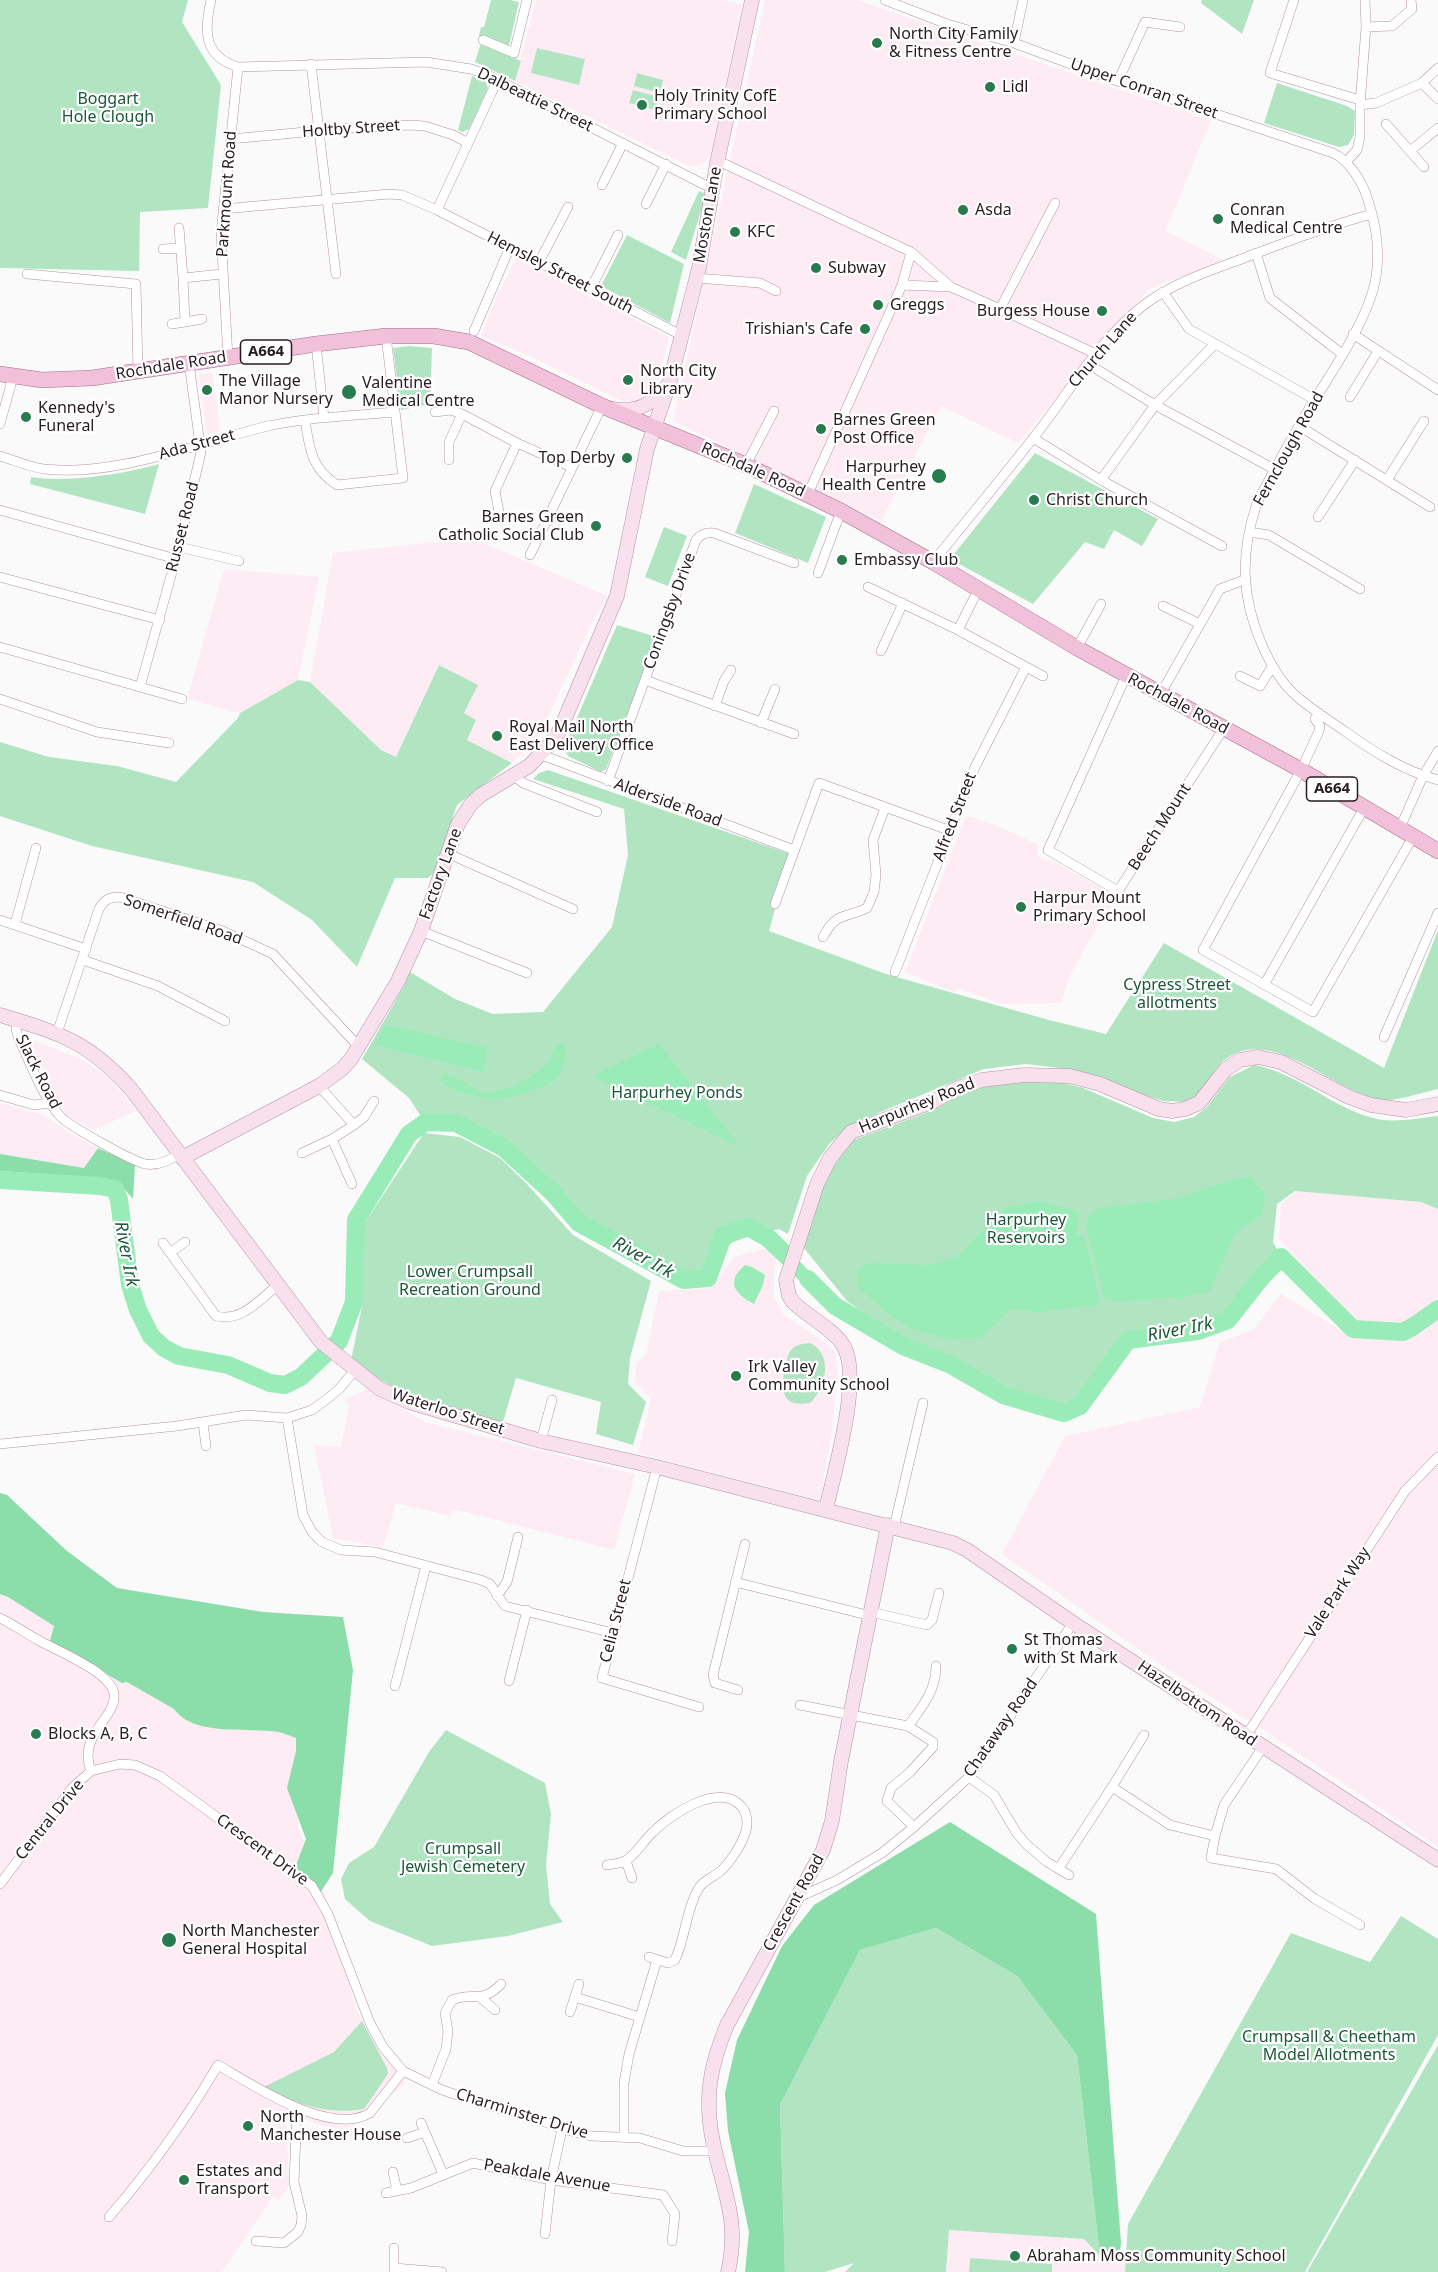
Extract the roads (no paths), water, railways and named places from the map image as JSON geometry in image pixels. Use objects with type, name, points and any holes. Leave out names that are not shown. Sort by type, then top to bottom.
[{"type":"main road","name":"Rochdale Road","points":[[7,376],[70,380],[316,344],[410,334],[469,342],[605,407],[746,465],[841,511],[933,562],[1126,676],[1301,770],[1438,851]]},
{"type":"street","points":[[212,0],[206,31],[211,47],[223,62],[238,67]]},
{"type":"street","points":[[483,40],[514,53],[527,0]]},
{"type":"street","name":"Moston Lane","points":[[654,428],[670,381],[696,278],[712,187],[752,0]]},
{"type":"street","name":"Upper Conran Street","points":[[885,0],[947,24],[1014,44],[1333,153],[1346,162],[1362,184],[1372,214]]},
{"type":"street","points":[[1014,44],[1023,0]]},
{"type":"street","points":[[1294,0],[1270,73],[1360,103],[1376,103],[1422,83],[1438,68]]},
{"type":"street","points":[[1346,162],[1359,145],[1366,27],[1365,0]]},
{"type":"street","points":[[1366,27],[1392,26],[1412,9],[1411,0]]},
{"type":"street","points":[[1118,81],[1144,22],[1180,27]]},
{"type":"street","name":"Dalbeattie Street","points":[[238,67],[426,62],[471,69],[712,187]]},
{"type":"street","points":[[311,64],[336,274]]},
{"type":"street","name":"Parkmount Road","points":[[228,358],[222,274],[223,209],[238,67]]},
{"type":"street","points":[[437,210],[497,81]]},
{"type":"street","points":[[1422,83],[1438,99]]},
{"type":"street","points":[[1386,124],[1424,167]]},
{"type":"street","name":"Holtby Street","points":[[230,139],[410,125],[425,126],[453,135],[468,143]]},
{"type":"street","points":[[1410,151],[1438,128]]},
{"type":"street","points":[[602,185],[623,143]]},
{"type":"street","points":[[646,204],[666,164]]},
{"type":"street","points":[[724,165],[911,252],[951,287],[1096,354]]},
{"type":"street","name":"Hemsley Street South","points":[[223,209],[375,195],[402,195],[437,210],[682,336]]},
{"type":"street","points":[[1000,309],[1054,203]]},
{"type":"street","points":[[539,262],[568,207]]},
{"type":"street","name":"Church Lane","points":[[933,562],[1033,438],[1096,354],[1126,320],[1163,292],[1208,272],[1256,253],[1372,214]]},
{"type":"street","name":"Fernclough Road","points":[[1372,214],[1377,246],[1376,278],[1368,304],[1257,503],[1248,532],[1244,580],[1252,618],[1272,667],[1294,694],[1375,752],[1423,776],[1438,780]]},
{"type":"street","points":[[179,228],[185,322]]},
{"type":"street","points":[[591,288],[618,235]]},
{"type":"street","points":[[474,331],[510,247]]},
{"type":"street","points":[[163,249],[180,248]]},
{"type":"street","points":[[810,487],[902,285],[911,252]]},
{"type":"street","points":[[1256,253],[1270,298],[1342,354]]},
{"type":"street","points":[[27,274],[136,284],[138,371]]},
{"type":"street","points":[[183,278],[222,274]]},
{"type":"street","points":[[696,278],[760,283],[776,291]]},
{"type":"street","points":[[902,285],[951,287]]},
{"type":"street","points":[[1163,292],[1189,329],[1315,400]]},
{"type":"street","points":[[172,324],[202,319]]},
{"type":"street","points":[[1353,334],[1438,390]]},
{"type":"street","points":[[305,421],[311,454],[322,475],[337,485],[404,478],[386,336]]},
{"type":"street","points":[[316,344],[324,418]]},
{"type":"street","points":[[1101,480],[1155,405],[1215,344]]},
{"type":"street","points":[[1350,397],[1378,351]]},
{"type":"street","name":"Russet Road","points":[[140,687],[180,547],[201,452],[189,363]]},
{"type":"street","points":[[1098,370],[1155,405],[1274,470]]},
{"type":"street","points":[[0,424],[7,376]]},
{"type":"street","points":[[530,555],[571,467],[605,407],[624,410],[645,406],[656,399],[670,381]]},
{"type":"street","points":[[435,412],[451,410],[462,414],[517,443],[571,467]]},
{"type":"street","points":[[746,465],[774,411]]},
{"type":"street","name":"Ada Street","points":[[0,456],[42,469],[80,469],[133,462],[271,426],[324,418],[395,412]]},
{"type":"street","points":[[449,460],[449,442],[462,414]]},
{"type":"street","points":[[1387,480],[1424,421]]},
{"type":"street","points":[[1299,426],[1430,507]]},
{"type":"street","name":"Factory Lane","points":[[181,1156],[319,1086],[342,1069],[359,1047],[398,981],[421,931],[458,824],[471,804],[493,786],[514,776],[542,755],[560,730],[617,596],[646,454],[654,428]]},
{"type":"street","points":[[1033,438],[1101,480],[1222,546]]},
{"type":"street","points":[[499,512],[495,491],[517,443]]},
{"type":"street","points":[[1318,517],[1355,460]]},
{"type":"street","points":[[0,510],[176,559]]},
{"type":"street","points":[[818,573],[841,511]]},
{"type":"street","points":[[1248,532],[1269,535],[1360,589]]},
{"type":"street","name":"Coningsby Drive","points":[[608,781],[696,540],[704,534],[714,533],[794,563]]},
{"type":"street","points":[[180,547],[239,561]]},
{"type":"street","points":[[0,577],[160,620]]},
{"type":"street","points":[[1161,695],[1220,590],[1244,580]]},
{"type":"street","points":[[867,587],[958,630],[1043,676]]},
{"type":"street","points":[[958,630],[978,590]]},
{"type":"street","points":[[881,651],[903,603]]},
{"type":"street","points":[[1077,648],[1101,604]]},
{"type":"street","points":[[1163,606],[1200,624]]},
{"type":"street","points":[[0,647],[182,699]]},
{"type":"street","name":"Alfred Street","points":[[895,972],[987,739],[1026,666]]},
{"type":"street","points":[[1240,676],[1260,686],[1272,667]]},
{"type":"street","points":[[715,706],[724,681],[731,670]]},
{"type":"street","name":"Beech Mount","points":[[1126,676],[1048,850],[1118,891],[1224,728]]},
{"type":"street","points":[[645,680],[794,734]]},
{"type":"street","points":[[761,723],[775,689]]},
{"type":"street","points":[[0,699],[97,732],[169,743]]},
{"type":"street","points":[[1319,713],[1315,719],[1320,726],[1319,731],[1301,770],[1203,950],[1312,1012],[1407,832],[1423,776],[1438,751]]},
{"type":"street","name":"Alderside Road","points":[[542,755],[794,850]]},
{"type":"street","points":[[514,776],[523,783],[597,812]]},
{"type":"street","points":[[775,904],[819,783],[951,831]]},
{"type":"street","points":[[822,937],[831,922],[845,915],[867,909],[875,883],[873,840],[885,808]]},
{"type":"street","points":[[1264,985],[1364,808]]},
{"type":"street","points":[[15,924],[36,848]]},
{"type":"street","points":[[448,854],[573,909]]},
{"type":"street","name":"Somerfield Road","points":[[57,1033],[99,909],[103,901],[111,897],[120,897],[224,930],[273,954],[359,1047]]},
{"type":"street","points":[[1384,1037],[1438,913]]},
{"type":"street","points":[[0,920],[86,949]]},
{"type":"street","points":[[421,931],[527,973]]},
{"type":"street","points":[[83,960],[158,986],[225,1021]]},
{"type":"street","name":"Slack Road","points":[[0,1015],[18,1020],[17,1035],[51,1103],[62,1118],[140,1162],[159,1164],[181,1156]]},
{"type":"street","name":"Waterloo Street","points":[[18,1020],[57,1033],[97,1054],[116,1071],[321,1342],[380,1389],[409,1402],[541,1441],[657,1467],[891,1526]]},
{"type":"street","name":"Harpurhey Road","points":[[826,1509],[843,1436],[850,1372],[849,1358],[839,1340],[793,1302],[789,1296],[786,1280],[814,1193],[825,1167],[851,1132],[932,1102],[958,1088],[982,1080],[1024,1075],[1070,1076],[1100,1084],[1159,1109],[1172,1111],[1185,1109],[1199,1102],[1226,1069],[1240,1060],[1258,1057],[1281,1062],[1349,1098],[1371,1105],[1406,1110],[1438,1104]]},
{"type":"street","points":[[319,1086],[354,1125]]},
{"type":"street","points":[[0,1095],[34,1105],[51,1103]]},
{"type":"street","points":[[302,1153],[332,1139],[354,1125],[364,1117],[374,1101]]},
{"type":"street","points":[[332,1139],[352,1184]]},
{"type":"street","points":[[170,1253],[185,1242]]},
{"type":"street","points":[[162,1243],[216,1317],[227,1319],[238,1317],[278,1285]]},
{"type":"street","points":[[0,1444],[203,1423],[246,1415],[287,1418],[312,1410],[339,1389],[355,1370]]},
{"type":"street","points":[[541,1441],[552,1400]]},
{"type":"street","points":[[891,1526],[923,1403]]},
{"type":"street","points":[[287,1418],[303,1515],[312,1532],[322,1542],[333,1547],[375,1552],[487,1582],[505,1606],[614,1633]]},
{"type":"street","points":[[203,1423],[206,1446]]},
{"type":"street","name":"Vale Park Way","points":[[1246,1737],[1405,1491],[1438,1457]]},
{"type":"street","name":"Celia Street","points":[[657,1467],[602,1678],[699,1707]]},
{"type":"street","name":"Crescent Road","points":[[728,2272],[734,2235],[715,2151],[709,2106],[711,2072],[727,2025],[823,1850],[829,1831],[850,1716],[891,1526]]},
{"type":"street","name":"Hazelbottom Road","points":[[891,1526],[944,1540],[967,1550],[1246,1737],[1438,1860]]},
{"type":"street","points":[[497,1596],[507,1582],[518,1537]]},
{"type":"street","points":[[738,1690],[715,1683],[713,1675],[745,1544]]},
{"type":"street","points":[[395,1686],[426,1566]]},
{"type":"street","points":[[735,1582],[927,1625],[932,1620],[939,1593]]},
{"type":"street","points":[[509,1682],[527,1610]]},
{"type":"street","name":"Central Drive","points":[[0,1618],[82,1663],[105,1679],[113,1690],[115,1698],[89,1743],[88,1762],[91,1771],[72,1788],[0,1884]]},
{"type":"street","name":"Chataway Road","points":[[795,1899],[837,1880],[882,1853],[969,1777],[1073,1623]]},
{"type":"street","points":[[908,1726],[932,1693],[936,1666]]},
{"type":"street","points":[[599,1689],[602,1678]]},
{"type":"street","points":[[800,1705],[908,1726],[933,1742],[933,1747],[910,1772],[891,1788],[887,1801],[914,1827]]},
{"type":"street","points":[[1059,1869],[1144,1735]]},
{"type":"street","points":[[1263,1747],[1224,1805],[1215,1836],[1212,1858],[1276,1869],[1315,1899],[1360,1925]]},
{"type":"street","name":"Crescent Drive","points":[[91,1771],[120,1764],[135,1765],[160,1776],[312,1886],[328,1914],[382,2047],[403,2071]]},
{"type":"street","points":[[969,1777],[994,1795],[1016,1832],[1026,1844],[1047,1862],[1069,1875]]},
{"type":"street","points":[[1112,1787],[1170,1825],[1215,1836]]},
{"type":"street","points":[[607,1865],[626,1861],[661,1824],[678,1813],[718,1796],[727,1796],[735,1800],[742,1807],[746,1816],[747,1825],[744,1836],[726,1864],[719,1872],[706,1880],[698,1890],[675,1960],[668,1963],[653,1959],[624,2083],[624,2137]]},
{"type":"street","points":[[626,1861],[632,1878]]},
{"type":"street","points":[[481,1998],[493,1992],[501,1983]]},
{"type":"street","points":[[570,2012],[579,1984]]},
{"type":"street","points":[[432,2085],[446,2049],[448,2031],[445,2013],[452,2000],[463,1995],[481,1998],[495,2010]]},
{"type":"street","points":[[575,1997],[640,2017]]},
{"type":"street","points":[[109,2217],[187,2112],[218,2065],[297,2109],[339,2118],[363,2117],[370,2113],[403,2071]]},
{"type":"street","name":"Charminster Drive","points":[[403,2071],[432,2085],[500,2109],[531,2116],[562,2129],[591,2136],[640,2138],[683,2151],[715,2151]]},
{"type":"street","points":[[256,2241],[284,2243],[298,2232],[301,2225],[302,2216],[294,2182],[297,2109]]},
{"type":"street","points":[[407,2138],[423,2127],[442,2174]]},
{"type":"street","points":[[545,2234],[551,2180],[562,2129]]},
{"type":"street","name":"Peakdale Avenue","points":[[386,2193],[411,2188],[473,2163],[551,2180],[663,2195],[675,2214],[672,2241]]},
{"type":"street","points":[[393,2172],[397,2191]]},
{"type":"street","points":[[394,2248],[394,2270],[442,2272]]},
{"type":"waterway","name":"River Irk","points":[[0,1180],[100,1186],[115,1189],[119,1200],[130,1285],[138,1310],[151,1336],[164,1348],[179,1356],[228,1365],[270,1383],[285,1385],[301,1377],[339,1341],[354,1302],[356,1220],[409,1134],[426,1122],[456,1123],[504,1148],[553,1193],[579,1223],[684,1280],[708,1278],[723,1236],[748,1227],[770,1239],[785,1254]]},
{"type":"waterway","name":"River Irk","points":[[808,1279],[835,1306],[903,1346],[949,1364],[1003,1395],[1064,1413],[1080,1406],[1128,1340],[1198,1331],[1228,1320],[1281,1257],[1353,1329],[1403,1332],[1438,1309]]},
{"type":"place","name":"North City Family & Fitness Centre","points":[[877,43]]},
{"type":"place","name":"Lidl","points":[[990,87]]},
{"type":"place","name":"Holy Trinity CofE Primary School","points":[[642,105]]},
{"type":"place","name":"Asda","points":[[963,210]]},
{"type":"place","name":"Conran Medical Centre","points":[[1218,219]]},
{"type":"place","name":"KFC","points":[[735,232]]},
{"type":"place","name":"Subway","points":[[816,268]]},
{"type":"place","name":"Greggs","points":[[878,305]]},
{"type":"place","name":"Burgess House","points":[[1102,311]]},
{"type":"place","name":"Trishian's Cafe","points":[[865,329]]},
{"type":"place","name":"North City Library","points":[[628,380]]},
{"type":"place","name":"The Village Manor Nursery","points":[[207,390]]},
{"type":"place","name":"Valentine Medical Centre","points":[[349,392]]},
{"type":"place","name":"Kennedy's Funeral","points":[[26,417]]},
{"type":"place","name":"Barnes Green Post Office","points":[[821,429]]},
{"type":"place","name":"Top Derby","points":[[627,458]]},
{"type":"place","name":"Harpurhey Health Centre","points":[[939,476]]},
{"type":"place","name":"Christ Church","points":[[1034,500]]},
{"type":"place","name":"Barnes Green Catholic Social Club","points":[[596,526]]},
{"type":"place","name":"Embassy Club","points":[[842,560]]},
{"type":"place","name":"Royal Mail North East Delivery Office","points":[[497,736]]},
{"type":"place","name":"Harpur Mount Primary School","points":[[1021,907]]},
{"type":"place","name":"Irk Valley Community School","points":[[736,1376]]},
{"type":"place","name":"St Thomas with St Mark","points":[[1012,1649]]},
{"type":"place","name":"Blocks A, B, C","points":[[36,1734]]},
{"type":"place","name":"North Manchester General Hospital","points":[[169,1940]]},
{"type":"place","name":"North Manchester House","points":[[248,2126]]},
{"type":"place","name":"Estates and Transport","points":[[184,2180]]},
{"type":"place","name":"Abraham Moss Community School","points":[[1015,2256]]},
{"type":"park label","name":"Boggart Hole Clough","points":[[108,108]]},
{"type":"park label","name":"Cypress Street allotments","points":[[1177,994]]},
{"type":"park label","name":"Harpurhey Ponds","points":[[677,1093]]},
{"type":"park label","name":"Harpurhey Reservoirs","points":[[1026,1229]]},
{"type":"park label","name":"Lower Crumpsall Recreation Ground","points":[[470,1281]]},
{"type":"park label","name":"Crumpsall Jewish Cemetery","points":[[463,1858]]},
{"type":"park label","name":"Crumpsall & Cheetham Model Allotments","points":[[1329,2046]]}]
